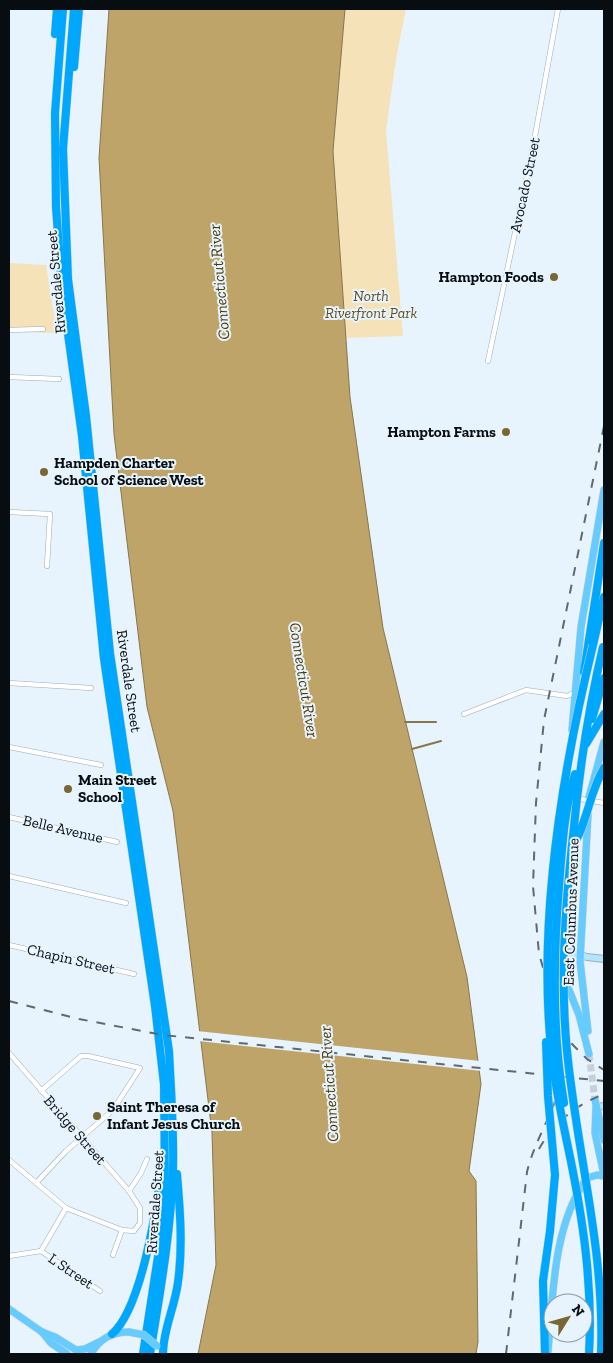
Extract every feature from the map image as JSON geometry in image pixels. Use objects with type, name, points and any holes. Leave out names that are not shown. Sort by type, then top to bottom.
[{"type":"highway","points":[[55,113],[54,58],[57,9]]},
{"type":"highway","name":"Riverdale Street","points":[[63,9],[55,113],[56,207],[62,290],[82,436],[104,659],[163,1065],[170,1139],[161,1237],[143,1354]]},
{"type":"highway","name":"Riverdale Street","points":[[74,9],[63,148],[68,279],[86,416],[110,653],[168,1051],[170,1139],[168,1236],[150,1354]]},
{"type":"highway","points":[[63,148],[79,9]]},
{"type":"highway","points":[[591,644],[604,544]]},
{"type":"highway","points":[[546,1354],[543,1281],[555,1181],[546,1072],[555,853],[577,696],[604,597]]},
{"type":"highway","points":[[602,1354],[598,1255],[572,1090],[565,1031],[565,934],[578,782],[586,724],[604,644]]},
{"type":"highway","points":[[578,782],[604,678]]},
{"type":"highway","points":[[569,1151],[555,1012],[555,954],[560,876],[564,829],[574,778],[586,744],[604,714]]},
{"type":"highway","points":[[571,849],[579,837],[591,795],[604,768]]},
{"type":"highway","points":[[549,1008],[553,1067],[586,1255],[590,1311],[589,1354]]},
{"type":"highway","points":[[112,1334],[123,1321],[146,1256],[170,1139]]},
{"type":"highway","points":[[162,1354],[164,1335],[175,1299],[180,1262],[170,1139]]},
{"type":"main road","points":[[604,490],[584,608],[563,826],[555,947],[604,959]]},
{"type":"main road","name":"East Columbus Avenue","points":[[555,947],[557,960],[579,1015],[589,1054],[580,980],[580,954],[589,800],[604,742]]},
{"type":"main road","points":[[563,826],[568,820],[575,818],[582,820],[587,826]]},
{"type":"main road","points":[[596,1104],[604,1106]]},
{"type":"main road","points":[[596,1104],[604,1140]]},
{"type":"main road","points":[[546,1354],[551,1303],[570,1206],[587,1178],[597,1175],[604,1176],[595,1132],[596,1104]]},
{"type":"main road","points":[[9,1310],[42,1332],[78,1350],[88,1348],[112,1334],[128,1332],[144,1335],[157,1346],[162,1354]]},
{"type":"main road","points":[[42,1332],[51,1343],[67,1354]]},
{"type":"main road","points":[[91,1354],[99,1342]]},
{"type":"street","name":"Avocado Street","points":[[488,361],[533,147],[558,9]]},
{"type":"street","points":[[9,330],[43,329]]},
{"type":"street","points":[[9,377],[58,380]]},
{"type":"street","points":[[9,512],[50,514],[47,566]]},
{"type":"street","points":[[9,683],[92,688]]},
{"type":"street","points":[[464,714],[526,690],[577,696]]},
{"type":"street","points":[[9,746],[101,765]]},
{"type":"street","points":[[566,798],[604,803]]},
{"type":"street","name":"Belle Avenue","points":[[9,817],[118,842]]},
{"type":"street","points":[[9,876],[126,903]]},
{"type":"street","name":"Chapin Street","points":[[9,945],[134,974]]},
{"type":"street","name":"Bridge Street","points":[[9,1053],[129,1191],[140,1207],[140,1219],[137,1228],[132,1232],[122,1230]]},
{"type":"street","points":[[36,1183],[117,1106],[140,1068],[81,1056],[41,1091]]},
{"type":"street","points":[[129,1191],[141,1173],[147,1158]]},
{"type":"street","points":[[9,1160],[66,1208],[122,1230],[113,1255]]},
{"type":"street","points":[[9,1256],[41,1251],[66,1208]]},
{"type":"street","name":"L Street","points":[[41,1251],[100,1290]]},
{"type":"green space","name":"North Riverfront Park","points":[[345,9],[406,9],[396,59],[386,130],[403,336],[345,338],[333,151]]},
{"type":"green space","points":[[9,263],[46,265],[57,333],[9,332]]},
{"type":"water","name":"Connecticut River","points":[[109,9],[345,9],[333,151],[350,397],[383,628],[467,977],[481,1084],[469,1171],[476,1181],[478,1342],[476,1354],[198,1354],[216,1265],[212,1133],[173,811],[147,707],[114,434],[99,158]]},
{"type":"pier","points":[[197,1031],[480,1061],[482,1071],[198,1041]]},
{"type":"waterway","points":[[405,722],[436,722]]},
{"type":"waterway","points":[[412,749],[441,741]]},
{"type":"tunnel","points":[[589,1054],[595,1100]]},
{"type":"railway","points":[[604,426],[544,720],[536,803],[533,886],[539,954],[555,1008],[572,1044],[587,1059],[604,1070]]},
{"type":"railway","points":[[9,1001],[79,1019],[163,1035],[604,1081]]},
{"type":"railway","points":[[506,1354],[527,1172],[554,1104],[559,1084],[560,1054],[556,1024]]},
{"type":"railway","points":[[539,1149],[559,1123],[575,1109],[604,1094]]},
{"type":"place","name":"Hampton Foods","points":[[554,277]]},
{"type":"place","name":"Hampton Farms","points":[[506,432]]},
{"type":"place","name":"Hampden Charter School of Science West","points":[[44,472]]},
{"type":"place","name":"Main Street School","points":[[68,789]]},
{"type":"place","name":"Saint Theresa of Infant Jesus Church","points":[[97,1116]]}]
